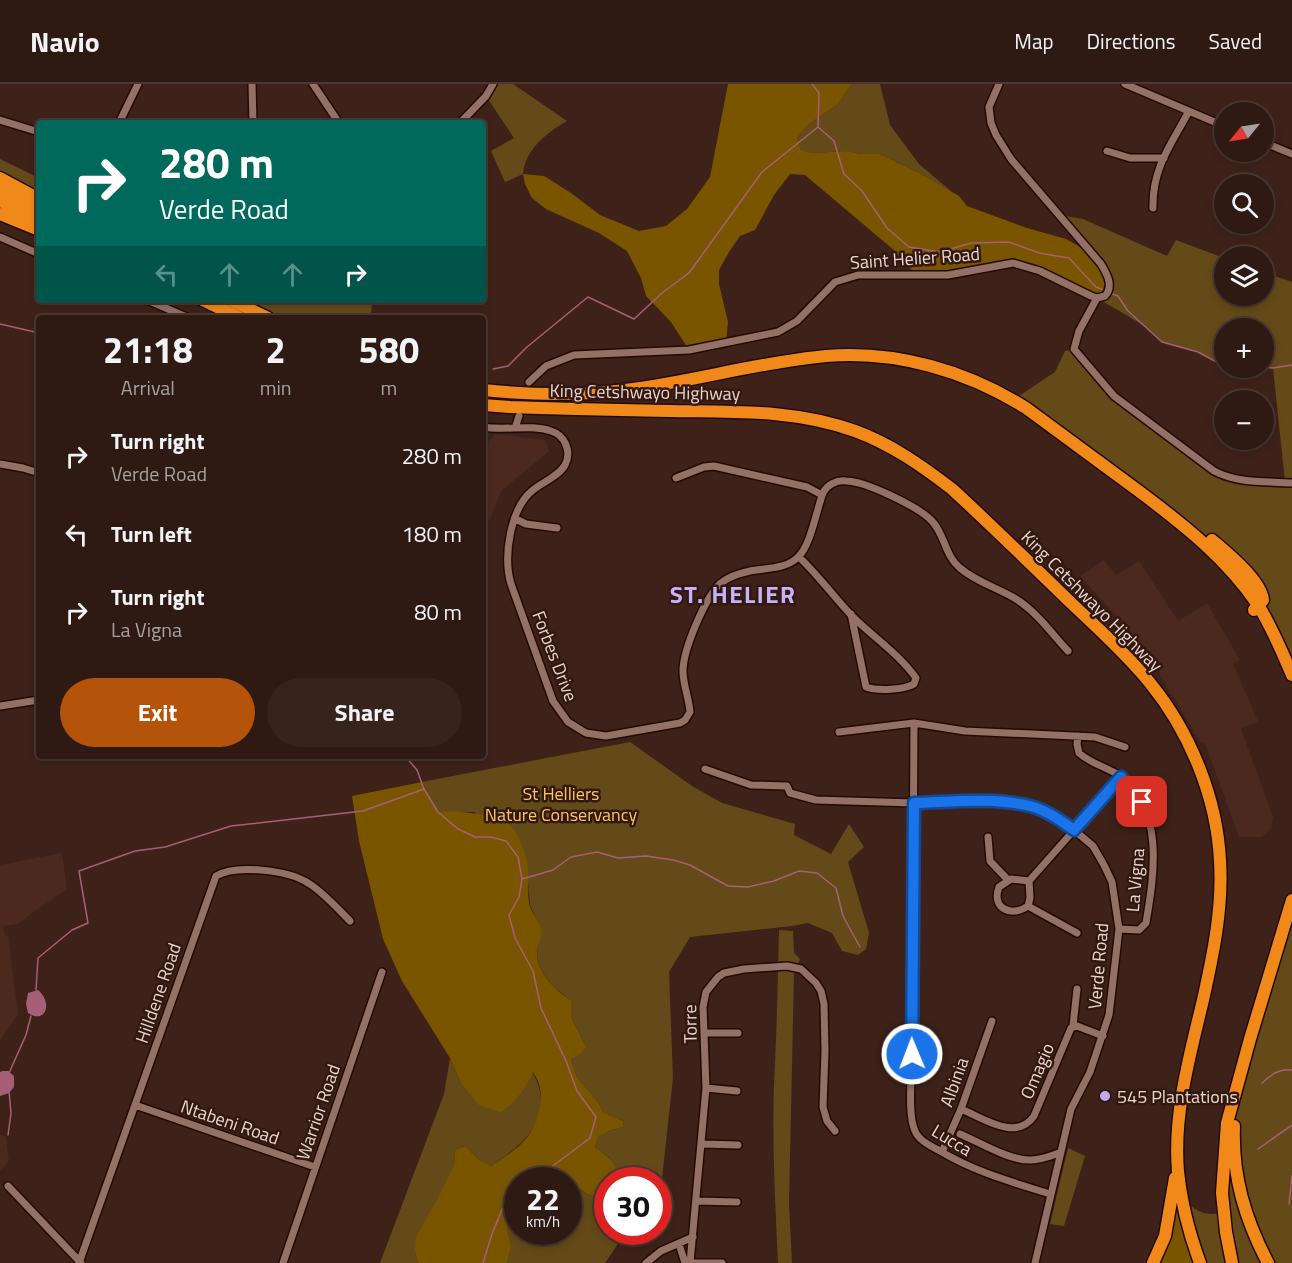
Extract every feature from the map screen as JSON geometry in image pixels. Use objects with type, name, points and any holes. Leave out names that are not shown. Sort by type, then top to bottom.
[{"type":"highway","points":[[0,178],[36,197]]},
{"type":"highway","points":[[0,189],[36,206]]},
{"type":"highway","points":[[0,201],[36,218]]},
{"type":"highway","points":[[0,214],[36,229]]},
{"type":"highway","points":[[209,303],[234,315]]},
{"type":"highway","points":[[237,303],[262,315]]},
{"type":"highway","name":"King Cetshwayo Highway","points":[[486,390],[522,393],[631,390],[799,360],[844,356],[886,357],[918,363],[970,380],[1026,408],[1189,529],[1240,581],[1292,675]]},
{"type":"highway","name":"King Cetshwayo Highway","points":[[486,405],[756,412],[804,418],[854,431],[886,444],[922,465],[955,489],[1123,653],[1151,684],[1180,727],[1206,788],[1220,854],[1220,900],[1212,958],[1181,1107],[1178,1169],[1187,1224],[1200,1263]]},
{"type":"highway","points":[[1232,1263],[1222,1193],[1225,1137],[1233,1101],[1292,900]]},
{"type":"highway","points":[[1233,1101],[1233,1150],[1236,1179],[1248,1221],[1268,1263]]},
{"type":"highway","points":[[1153,1263],[1165,1236],[1178,1169]]},
{"type":"street","points":[[120,120],[138,84]]},
{"type":"street","points":[[252,84],[254,120]]},
{"type":"street","points":[[313,84],[337,120]]},
{"type":"street","points":[[463,120],[486,96],[493,84]]},
{"type":"street","points":[[999,84],[989,107],[990,123],[996,135],[1011,159],[1101,264],[1110,285],[1108,294],[1097,298],[1079,331],[1074,349],[1114,396],[1214,471],[1226,477],[1248,481],[1292,483]]},
{"type":"street","points":[[1125,84],[1214,122]]},
{"type":"street","points":[[1153,208],[1154,180],[1189,111]]},
{"type":"street","points":[[0,120],[36,131]]},
{"type":"street","points":[[1274,147],[1292,154]]},
{"type":"street","points":[[1107,151],[1130,158],[1164,158]]},
{"type":"street","points":[[0,237],[36,253]]},
{"type":"street","name":"Saint Helier Road","points":[[529,382],[546,366],[574,355],[689,350],[778,332],[797,321],[835,282],[858,275],[941,275],[964,273],[1013,263],[1040,271],[1097,298]]},
{"type":"street","points":[[154,303],[182,315]]},
{"type":"street","points":[[486,428],[515,428],[519,416]]},
{"type":"street","name":"Forbes Drive","points":[[515,428],[554,431],[566,443],[568,452],[567,460],[560,472],[525,498],[507,549],[509,576],[551,695],[568,722],[579,729],[597,735],[620,734],[680,723],[685,720],[690,712],[683,677],[683,662],[709,597],[726,579],[748,571],[786,564],[799,557]]},
{"type":"street","points":[[0,464],[36,472]]},
{"type":"street","points":[[675,478],[704,467],[714,466],[807,487],[822,495]]},
{"type":"street","points":[[850,614],[861,672],[867,688],[909,687],[914,684],[916,679],[903,662],[850,614],[814,571],[799,557],[822,495],[827,487],[836,482],[852,482],[900,500],[922,512],[938,529],[957,566],[1021,603],[1068,651]]},
{"type":"street","points":[[516,519],[526,524],[557,528]]},
{"type":"street","points":[[0,706],[36,700]]},
{"type":"street","points":[[914,723],[914,803]]},
{"type":"street","points":[[839,732],[914,723],[965,731],[1078,736],[1104,739],[1125,747]]},
{"type":"street","name":"La Vigna","points":[[1078,736],[1077,747],[1082,756],[1121,777],[1144,806],[1153,838],[1154,855],[1146,923],[1138,930],[1119,929]]},
{"type":"street","name":"Verde Road","points":[[705,769],[751,785],[787,786],[790,793],[816,800],[1013,803],[1030,806],[1049,813],[1093,846],[1108,873],[1117,906],[1119,929],[1109,1015],[1090,1072],[1071,1109],[1035,1263]]},
{"type":"street","points":[[1028,906],[1029,881],[1121,777]]},
{"type":"street","name":"Lucca","points":[[914,803],[912,1112],[915,1130],[918,1136],[967,1167],[1050,1194]]},
{"type":"street","points":[[988,837],[990,861],[1008,880],[1029,881]]},
{"type":"street","name":"Hilldene Road","points":[[80,1263],[216,876],[226,871],[237,870],[276,872],[294,877],[309,883],[350,921]]},
{"type":"street","points":[[1008,880],[998,890],[1000,905],[1014,912],[1028,906]]},
{"type":"street","points":[[1028,906],[1077,933]]},
{"type":"street","name":"Torre","points":[[688,1263],[697,1201],[706,1088],[703,1006],[705,996],[714,980],[721,974],[744,969],[794,966],[808,973],[819,987],[824,1004],[823,1107],[827,1121],[835,1131]]},
{"type":"street","name":"Warrior Road","points":[[283,1263],[382,972]]},
{"type":"street","points":[[1073,1026],[1077,989]]},
{"type":"street","name":"Albinia","points":[[942,1152],[961,1108],[992,1021]]},
{"type":"street","name":"Omagio","points":[[961,1108],[1001,1126],[1014,1129],[1027,1124],[1034,1116],[1073,1026],[1103,1036]]},
{"type":"street","points":[[705,1033],[738,1033]]},
{"type":"street","points":[[706,1088],[737,1091]]},
{"type":"street","name":"Ntabeni Road","points":[[135,1105],[315,1167]]},
{"type":"street","points":[[960,1134],[1023,1159],[1037,1159],[1059,1153]]},
{"type":"street","points":[[702,1144],[738,1145]]},
{"type":"street","points":[[8,1186],[80,1263]]},
{"type":"street","points":[[697,1201],[737,1202]]},
{"type":"street","points":[[646,1263],[668,1248],[693,1237]]},
{"type":"street","points":[[679,1244],[688,1263],[722,1263]]},
{"type":"shaded area","points":[[728,84],[852,84],[837,105],[809,124],[797,138],[801,150],[812,153],[846,151],[880,154],[959,196],[967,206],[1027,228],[1066,239],[1093,254],[1110,285],[1101,298],[1020,264],[965,273],[917,276],[895,251],[805,175],[790,174],[774,195],[755,230],[740,236],[719,270],[719,284],[728,322],[726,343],[689,350],[671,322],[646,296],[641,278],[627,251],[599,233],[546,209],[532,198],[523,174],[544,176],[600,215],[639,231],[666,226],[687,209],[710,177]]},
{"type":"shaded area","points":[[495,434],[545,440],[549,451],[501,491],[490,520],[486,519],[486,444]]},
{"type":"shaded area","points":[[1104,560],[1116,575],[1139,561],[1178,621],[1207,603],[1240,660],[1233,664],[1258,721],[1241,729],[1273,817],[1271,829],[1262,837],[1239,837],[1205,743],[1202,744],[1159,674],[1162,666],[1080,576]]},
{"type":"shaded area","points":[[422,782],[438,812],[480,814],[502,821],[516,832],[527,863],[529,903],[542,929],[537,949],[539,965],[547,979],[571,1000],[571,1017],[586,1047],[571,1059],[577,1077],[598,1102],[603,1112],[623,1121],[624,1127],[611,1130],[598,1137],[595,1147],[611,1160],[614,1167],[594,1167],[594,1196],[582,1190],[582,1167],[504,1167],[504,1245],[510,1245],[511,1248],[507,1263],[418,1263],[415,1251],[416,1237],[454,1166],[455,1150],[465,1146],[479,1160],[491,1166],[515,1149],[527,1137],[536,1121],[540,1106],[538,1081],[533,1072],[512,1104],[501,1112],[479,1105],[461,1083],[450,1058],[402,981],[383,939],[359,841],[352,796]]},
{"type":"shaded area","points":[[62,853],[67,889],[17,924],[3,926],[5,936],[8,936],[18,1014],[0,1041],[0,865]]},
{"type":"shaded area","points":[[38,990],[43,995],[46,1006],[43,1014],[34,1016],[28,1013],[26,1004],[28,993]]},
{"type":"shaded area","points":[[8,1071],[14,1076],[14,1087],[9,1093],[0,1096],[0,1072]]},
{"type":"shaded area","points":[[0,1135],[6,1137],[9,1161],[0,1171]]},
{"type":"shaded area","points":[[1175,1176],[1200,1263],[1153,1263]]},
{"type":"green space","points":[[493,84],[513,84],[567,121],[552,131],[532,150],[523,174],[505,182],[491,151],[514,138],[486,96]]},
{"type":"green space","points":[[852,84],[880,84],[890,125],[919,164],[952,192],[880,154],[846,151],[812,153],[801,150],[797,138],[809,124],[837,105]]},
{"type":"green space","points":[[0,159],[36,177],[36,197],[0,178]]},
{"type":"green space","points":[[1060,215],[1083,219],[1167,256],[1176,240],[1214,254],[1214,306],[1274,306],[1274,276],[1292,282],[1292,675],[1280,647],[1215,553],[1013,400],[1055,372],[1065,351],[1074,349],[1108,389],[1229,478],[1285,482],[1274,378],[1274,318],[1214,318],[1214,361],[1198,352],[1162,342],[1143,325],[1097,298],[1110,285]]},
{"type":"green space","points":[[237,303],[372,303],[371,315],[262,315]]},
{"type":"green space","name":"St Helliers Nature Conservancy","points":[[630,742],[692,786],[722,803],[795,824],[794,835],[831,854],[849,824],[864,847],[848,862],[869,933],[866,949],[858,955],[842,951],[832,933],[808,923],[690,937],[669,972],[673,1078],[663,1167],[614,1167],[611,1160],[595,1147],[598,1137],[611,1130],[624,1127],[623,1121],[603,1112],[598,1102],[577,1077],[571,1059],[586,1047],[571,1017],[571,1000],[553,986],[540,966],[537,951],[542,933],[530,905],[526,858],[474,812],[438,812],[422,782]]},
{"type":"green space","points":[[1292,900],[1292,1263],[1200,1263],[1182,1198],[1201,1212],[1224,1213],[1225,1137]]},
{"type":"green space","points":[[779,930],[793,931],[794,953],[800,959],[794,973],[789,1203],[792,1263],[778,1263],[775,1188],[773,1114]]},
{"type":"green space","points":[[450,1058],[461,1083],[532,1071],[539,1087],[541,1102],[539,1115],[526,1138],[491,1166],[479,1160],[465,1146],[455,1150],[454,1166],[415,1251],[418,1263],[380,1263],[444,1094]]},
{"type":"green space","points":[[1068,1148],[1085,1156],[1064,1226],[1050,1224]]},
{"type":"green space","points":[[582,1191],[594,1196],[594,1245],[617,1245],[605,1263],[507,1263],[510,1245],[582,1245]]},
{"type":"waterway","points":[[493,369],[508,366],[527,347],[588,297],[634,319],[662,293],[689,273],[762,172],[818,127],[819,93],[812,84]]},
{"type":"waterway","points":[[818,127],[834,141],[844,174],[862,191],[887,228],[909,247],[940,252],[971,243],[1009,242],[1039,253],[1069,258],[1096,287],[1106,291]]},
{"type":"waterway","points":[[1110,293],[1118,296],[1128,311],[1162,342],[1198,352],[1214,361]]},
{"type":"waterway","points":[[0,324],[36,332]]},
{"type":"waterway","points":[[1274,368],[1292,365]]},
{"type":"waterway","points":[[408,759],[417,770],[424,789],[438,812],[458,829],[475,837],[491,837],[506,841],[518,857],[522,879],[519,897],[509,915],[515,938],[533,971],[541,1008],[566,1061],[577,1091],[596,1117],[590,1138],[551,1167]]},
{"type":"waterway","points":[[36,990],[38,958],[72,930],[88,923],[79,871],[135,851],[165,847],[231,826],[363,811],[424,789]]},
{"type":"waterway","points":[[522,879],[553,870],[571,857],[597,852],[618,858],[646,856],[673,860],[690,865],[728,886],[748,887],[774,881],[799,871],[817,873],[836,888],[843,916],[860,947]]},
{"type":"waterway","points":[[9,1073],[26,1035],[31,1016]]},
{"type":"waterway","points":[[1262,1083],[1279,1071],[1292,1070]]},
{"type":"waterway","points":[[8,1135],[11,1113],[9,1091]]},
{"type":"waterway","points":[[1258,1149],[1292,1125]]},
{"type":"waterway","points":[[1289,1204],[1292,1176]]},
{"type":"waterway","points":[[483,1263],[504,1204]]},
{"type":"place","name":"545 Plantations","points":[[1105,1096]]},
{"type":"district","name":"ST. HELIER","points":[[733,594]]},
{"type":"route","points":[[912,1054],[914,803],[1013,803],[1030,806],[1055,816],[1074,830],[1121,777],[1142,802]]}]
